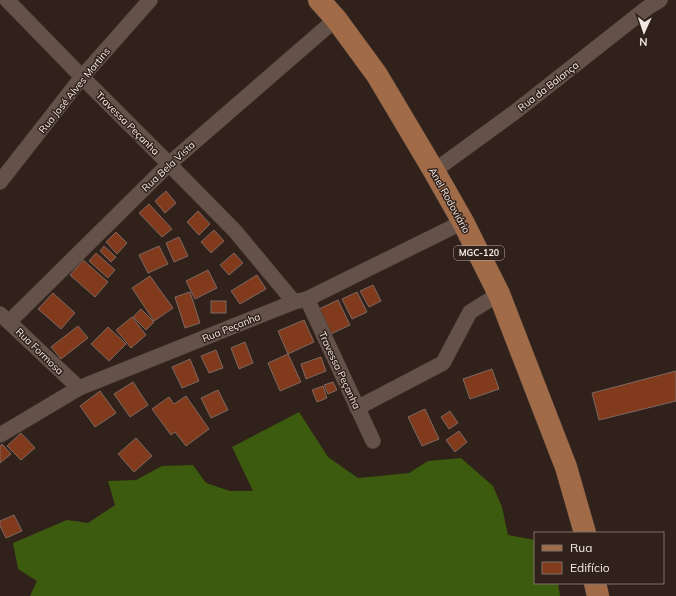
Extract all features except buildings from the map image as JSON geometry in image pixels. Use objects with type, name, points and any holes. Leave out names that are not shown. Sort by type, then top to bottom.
[{"type":"main road","name":"Anel Rodoviário","points":[[319,0],[336,19],[377,75],[434,170],[463,222],[499,294],[566,467],[585,532]]},
{"type":"main road","points":[[595,584],[598,596]]},
{"type":"street","name":"Travessa Peçanha","points":[[7,0],[301,300],[373,441]]},
{"type":"street","name":"Rua José Alves Martins","points":[[0,182],[82,77],[150,0]]},
{"type":"street","name":"Rua da Balança","points":[[434,170],[515,112],[647,8],[660,0]]},
{"type":"street","name":"Rua Bela Vista","points":[[5,318],[169,164],[336,19]]},
{"type":"street","name":"Rua Peçanha","points":[[0,435],[79,388],[301,300],[463,222]]},
{"type":"street","points":[[357,408],[443,364],[470,312],[499,294]]},
{"type":"street","name":"Rua Formosa","points":[[5,318],[79,388]]},
{"type":"green space","points":[[299,412],[328,457],[358,478],[409,473],[428,461],[461,458],[493,486],[502,507],[508,535],[534,540],[534,584],[558,584],[560,596],[30,596],[37,581],[18,569],[13,543],[67,520],[88,523],[115,505],[108,481],[136,480],[162,466],[193,465],[206,483],[230,491],[253,491],[232,447]]}]
